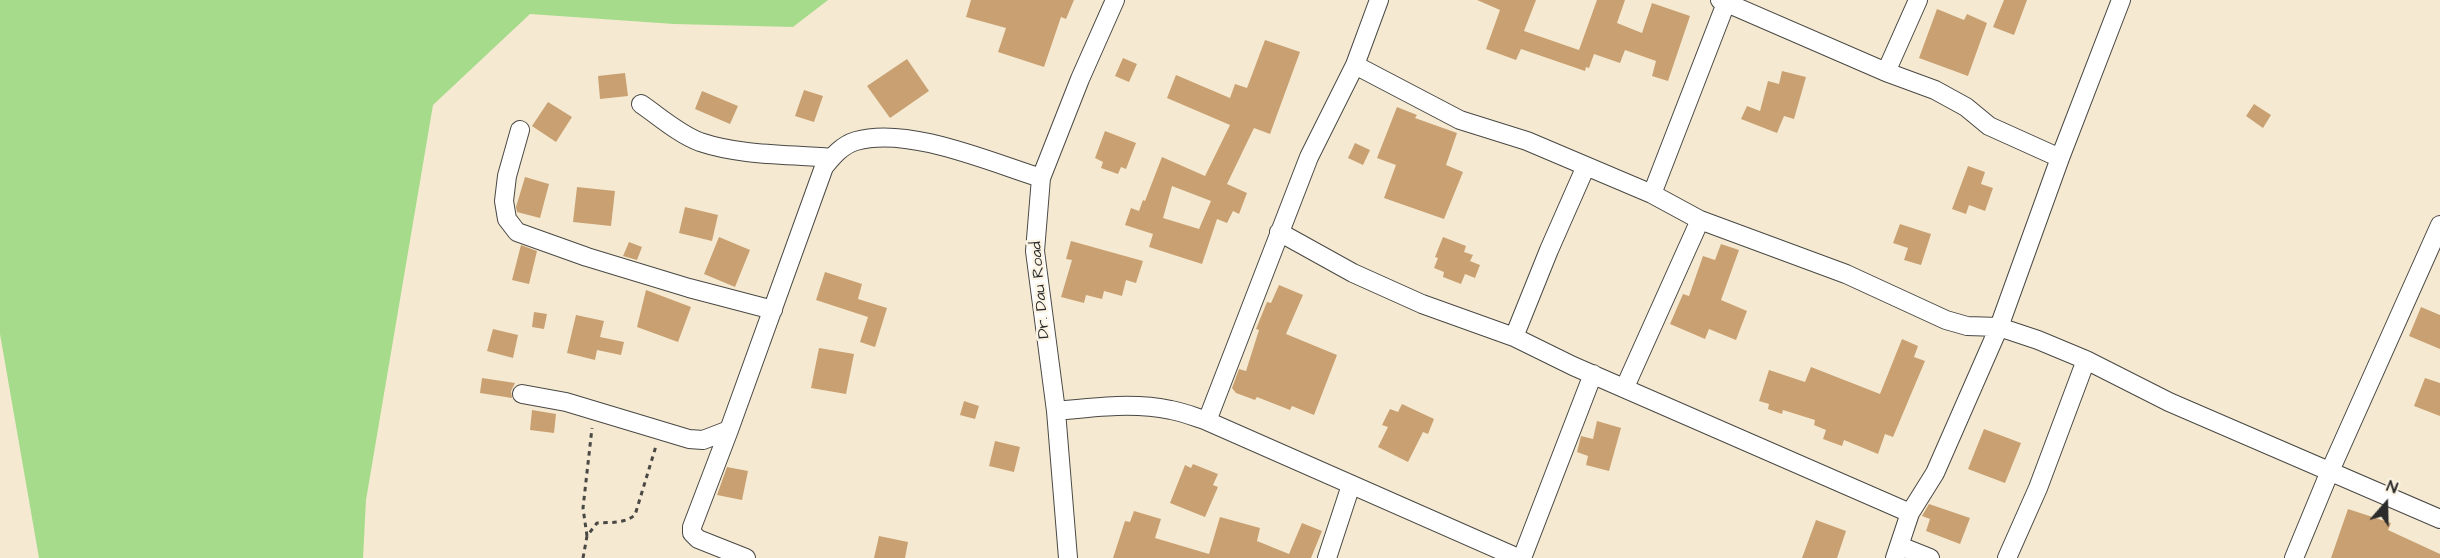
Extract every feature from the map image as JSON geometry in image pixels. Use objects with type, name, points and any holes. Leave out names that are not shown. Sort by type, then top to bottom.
[{"type":"street","name":"Dr. Dau Road","points":[[1068,558],[1056,411],[1035,251],[1041,178],[1080,79],[1116,0]]},
{"type":"street","points":[[1207,421],[1309,157],[1355,65],[1379,0]]},
{"type":"street","points":[[1886,72],[1918,0]]},
{"type":"street","points":[[1930,558],[1898,552],[1910,513],[1935,473],[1999,327],[2060,158],[2121,0]]},
{"type":"street","points":[[1652,194],[1723,1],[1886,72],[1935,90],[1966,107],[1989,126],[2060,158]]},
{"type":"street","points":[[1355,65],[1460,120],[1527,141],[1652,194],[1700,220],[1846,274],[1946,320],[1967,326],[1999,327],[2038,340],[2086,360],[2169,402],[2440,519]]},
{"type":"street","points":[[641,104],[676,129],[699,141],[751,152],[831,159]]},
{"type":"street","points":[[520,130],[507,176],[504,201],[507,219],[518,232],[621,267],[772,310]]},
{"type":"street","points":[[746,558],[707,543],[692,533],[692,526],[824,167],[835,153],[855,141],[883,138],[911,139],[1041,178]]},
{"type":"street","points":[[1514,337],[1586,166]]},
{"type":"street","points":[[1625,387],[1700,220]]},
{"type":"street","points":[[2294,558],[2330,471],[2440,225]]},
{"type":"street","points":[[1279,232],[1353,273],[1412,299],[1514,337],[1593,375],[1910,513]]},
{"type":"street","points":[[2007,558],[2038,488],[2086,360]]},
{"type":"street","points":[[1056,411],[1144,406],[1172,410],[1207,421],[1520,558],[1593,375]]},
{"type":"street","points":[[522,394],[566,402],[664,432],[702,440],[729,430]]},
{"type":"street","points":[[1327,558],[1351,484]]},
{"type":"path","points":[[583,558],[587,536],[583,508],[594,410]]},
{"type":"path","points":[[587,536],[597,523],[620,522],[629,520],[634,515],[648,475],[653,450],[664,432]]},
{"type":"green space","points":[[0,0],[828,0],[793,27],[674,24],[530,14],[433,105],[366,500],[363,558],[39,558],[0,334]]},
{"type":"building","points":[[971,0],[1074,0],[1066,19],[1061,17],[1044,67],[998,52],[1006,28],[966,17]]},
{"type":"building","points":[[1477,0],[1536,0],[1524,31],[1579,50],[1597,0],[1625,0],[1617,23],[1642,33],[1652,3],[1690,16],[1668,81],[1652,76],[1656,61],[1625,50],[1620,63],[1594,54],[1589,68],[1586,67],[1585,71],[1521,49],[1516,60],[1486,49],[1500,10]]},
{"type":"building","points":[[2004,0],[2027,0],[2014,35],[1993,27]]},
{"type":"building","points":[[1937,9],[1964,20],[1967,14],[1987,23],[1968,76],[1919,58]]},
{"type":"building","points":[[1265,40],[1300,52],[1270,134],[1254,128],[1227,184],[1247,193],[1239,214],[1233,211],[1227,223],[1217,219],[1202,264],[1149,247],[1153,234],[1125,225],[1131,208],[1139,211],[1143,200],[1145,201],[1162,157],[1205,176],[1230,125],[1167,98],[1176,75],[1230,98],[1235,84],[1247,88]],"holes":[[[1172,186],[1211,201],[1199,229],[1163,218]]]},
{"type":"building","points":[[1123,58],[1137,64],[1129,82],[1115,76]]},
{"type":"building","points":[[907,59],[929,91],[890,118],[867,86]]},
{"type":"building","points":[[1782,71],[1806,77],[1794,119],[1784,116],[1777,133],[1741,119],[1747,106],[1760,111],[1768,81],[1779,84]]},
{"type":"building","points":[[625,73],[628,96],[600,99],[598,76]]},
{"type":"building","points":[[804,90],[823,96],[814,122],[795,116]]},
{"type":"building","points":[[702,91],[738,106],[730,124],[695,109]]},
{"type":"building","points":[[548,102],[572,117],[556,142],[532,126]]},
{"type":"building","points":[[2254,104],[2271,115],[2263,128],[2246,116]]},
{"type":"building","points":[[1397,107],[1417,115],[1415,118],[1457,133],[1446,165],[1463,172],[1444,219],[1384,198],[1396,165],[1377,158]]},
{"type":"building","points":[[1105,131],[1136,143],[1126,169],[1121,167],[1118,174],[1101,168],[1103,162],[1095,158]]},
{"type":"building","points":[[1355,143],[1370,150],[1363,165],[1348,158]]},
{"type":"building","points":[[1968,166],[1985,172],[1981,184],[1993,188],[1985,211],[1969,205],[1966,214],[1952,209]]},
{"type":"building","points":[[525,177],[549,184],[540,218],[517,212],[516,207]]},
{"type":"building","points":[[577,187],[615,191],[611,226],[573,222]]},
{"type":"building","points":[[685,207],[718,215],[712,241],[679,233]]},
{"type":"building","points":[[1900,224],[1931,234],[1921,265],[1904,260],[1908,248],[1893,243]]},
{"type":"building","points":[[719,237],[750,250],[735,287],[704,274]]},
{"type":"building","points":[[1443,237],[1466,246],[1464,252],[1473,255],[1470,261],[1480,265],[1475,278],[1465,274],[1461,284],[1443,277],[1444,272],[1434,268],[1438,258],[1435,257]]},
{"type":"building","points":[[1071,241],[1143,261],[1136,283],[1126,280],[1122,296],[1104,291],[1102,299],[1086,295],[1084,303],[1061,297],[1072,260],[1066,259]]},
{"type":"building","points":[[629,242],[642,247],[637,260],[623,256]]},
{"type":"building","points":[[1721,244],[1739,250],[1721,300],[1747,311],[1736,340],[1709,329],[1705,339],[1670,324],[1683,294],[1689,296],[1703,256],[1715,260]]},
{"type":"building","points":[[521,245],[537,251],[529,284],[512,280]]},
{"type":"building","points":[[825,272],[862,284],[858,299],[887,308],[875,347],[860,342],[868,317],[816,300]]},
{"type":"building","points":[[1279,285],[1303,295],[1286,334],[1337,355],[1314,415],[1292,406],[1290,410],[1257,397],[1255,400],[1236,393],[1232,388],[1239,369],[1246,371],[1259,330],[1256,329],[1267,302],[1271,303]]},
{"type":"building","points":[[646,290],[691,307],[678,342],[637,327]]},
{"type":"building","points":[[2421,307],[2440,315],[2440,349],[2409,336]]},
{"type":"building","points":[[534,312],[547,314],[544,329],[532,327]]},
{"type":"building","points":[[576,315],[604,321],[600,337],[624,342],[621,355],[597,350],[595,360],[567,353]]},
{"type":"building","points":[[493,329],[518,335],[513,358],[487,351]]},
{"type":"building","points":[[1902,339],[1918,346],[1914,357],[1925,361],[1893,437],[1885,434],[1878,454],[1844,440],[1842,446],[1823,439],[1826,430],[1814,425],[1815,420],[1783,410],[1782,414],[1768,409],[1769,404],[1759,401],[1769,370],[1805,382],[1811,367],[1880,394]]},
{"type":"building","points":[[819,348],[854,354],[846,394],[811,388]]},
{"type":"building","points":[[482,378],[515,383],[511,391],[512,398],[480,393]]},
{"type":"building","points":[[2425,378],[2440,383],[2440,416],[2414,406]]},
{"type":"building","points":[[964,401],[979,406],[975,419],[960,415]]},
{"type":"building","points":[[1402,404],[1434,419],[1428,434],[1423,432],[1408,462],[1378,447],[1388,427],[1382,425],[1390,409],[1398,412]]},
{"type":"building","points":[[532,410],[556,414],[554,433],[530,430]]},
{"type":"building","points":[[1597,421],[1621,428],[1609,471],[1586,465],[1588,456],[1577,452],[1581,436],[1593,439]]},
{"type":"building","points":[[1984,429],[2021,443],[2005,483],[1968,469]]},
{"type":"building","points":[[995,441],[1020,447],[1014,472],[989,466]]},
{"type":"building","points":[[1193,464],[1218,474],[1213,485],[1218,487],[1205,517],[1170,503],[1185,465],[1191,468]]},
{"type":"building","points":[[727,467],[748,471],[742,500],[717,495]]},
{"type":"building","points":[[1929,504],[1970,518],[1960,544],[1926,531],[1930,519],[1922,516]]},
{"type":"building","points":[[2348,509],[2391,523],[2388,530],[2440,554],[2440,558],[2331,558]]},
{"type":"building","points":[[1134,511],[1161,519],[1155,538],[1209,554],[1220,517],[1260,528],[1257,541],[1289,554],[1302,523],[1322,531],[1311,558],[1113,558],[1125,521],[1130,522]]},
{"type":"building","points":[[1816,520],[1846,531],[1837,558],[1802,558]]},
{"type":"building","points":[[879,536],[908,542],[905,558],[874,558]]}]
